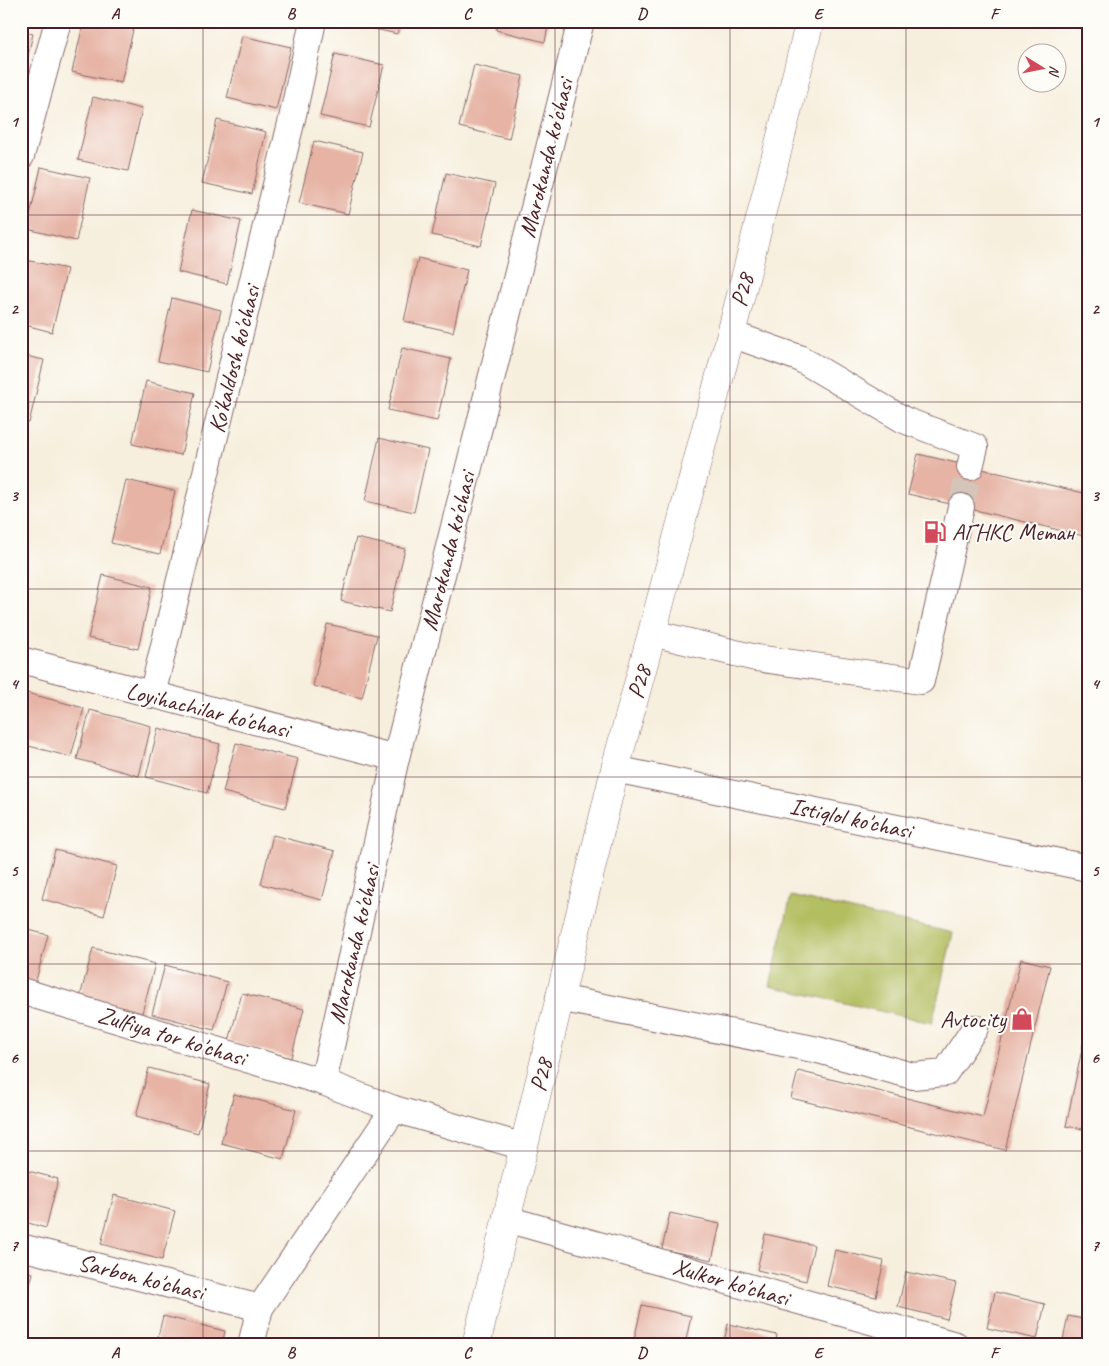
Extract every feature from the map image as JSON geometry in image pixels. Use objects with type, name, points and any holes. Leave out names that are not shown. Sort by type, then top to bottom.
[{"type":"main road","name":"Р28","points":[[476,1345],[615,769],[731,334],[810,21]]},
{"type":"street","points":[[21,156],[58,21]]},
{"type":"street","name":"Ko'kaldosh ko'chasi","points":[[152,695],[292,119],[313,21]]},
{"type":"street","name":"Marokanda ko'chasi","points":[[323,1082],[396,758],[581,21]]},
{"type":"street","points":[[731,334],[799,358],[904,420],[975,447],[970,467]]},
{"type":"street","points":[[652,633],[756,658],[921,681],[961,507]]},
{"type":"street","name":"Loyihachilar ko'chasi","points":[[21,660],[396,758]]},
{"type":"street","name":"Istiqlol ko'chasi","points":[[615,769],[1088,868]]},
{"type":"street","name":"Zulfiya tor ko'chasi","points":[[21,991],[323,1082],[394,1109],[524,1146]]},
{"type":"street","points":[[559,998],[818,1050],[913,1076],[944,1073],[974,1028]]},
{"type":"street","points":[[250,1345],[260,1308],[394,1109]]},
{"type":"street","name":"Xulkor ko'chasi","points":[[506,1219],[956,1345]]},
{"type":"street","name":"Sarbon ko'chasi","points":[[21,1247],[260,1308]]},
{"type":"green space","points":[[791,896],[953,933],[932,1023],[770,986]]},
{"type":"building","points":[[84,21],[135,21],[121,83],[72,72]]},
{"type":"building","points":[[349,21],[401,21],[397,34],[348,23]]},
{"type":"building","points":[[498,21],[549,21],[545,42],[496,30]]},
{"type":"building","points":[[21,31],[33,34],[22,80],[21,80]]},
{"type":"building","points":[[242,36],[291,47],[276,110],[227,98]]},
{"type":"building","points":[[335,54],[384,65],[369,127],[320,116]]},
{"type":"building","points":[[474,65],[523,76],[509,139],[459,127]]},
{"type":"building","points":[[93,97],[142,109],[128,171],[78,160]]},
{"type":"building","points":[[217,120],[266,132],[252,194],[202,183]]},
{"type":"building","points":[[314,141],[363,152],[348,214],[299,203]]},
{"type":"building","points":[[41,167],[90,178],[76,241],[27,229]]},
{"type":"building","points":[[446,173],[495,184],[481,246],[432,235]]},
{"type":"building","points":[[192,210],[241,221],[227,284],[178,272]]},
{"type":"building","points":[[418,258],[467,270],[453,332],[404,321]]},
{"type":"building","points":[[21,259],[67,269],[52,332],[21,324]]},
{"type":"building","points":[[172,298],[221,310],[207,372],[158,361]]},
{"type":"building","points":[[402,348],[451,359],[437,421],[388,410]]},
{"type":"building","points":[[21,355],[44,360],[29,423],[21,421]]},
{"type":"building","points":[[146,381],[195,393],[181,455],[132,444]]},
{"type":"building","points":[[379,438],[428,450],[414,512],[365,501]]},
{"type":"building","points":[[918,454],[1088,494],[1088,537],[908,494]]},
{"type":"building","points":[[126,480],[175,491],[160,554],[111,543]]},
{"type":"building","points":[[356,538],[405,549],[390,612],[341,601]]},
{"type":"building","points":[[103,575],[152,587],[138,649],[88,638]]},
{"type":"building","points":[[327,624],[377,635],[362,698],[313,686]]},
{"type":"building","points":[[23,692],[84,708],[71,757],[21,744],[21,697]]},
{"type":"building","points":[[90,710],[151,726],[139,776],[77,759]]},
{"type":"building","points":[[158,728],[220,744],[207,793],[146,777]]},
{"type":"building","points":[[236,743],[298,759],[285,808],[223,792]]},
{"type":"building","points":[[273,835],[335,851],[322,900],[261,884]]},
{"type":"building","points":[[55,850],[117,866],[104,916],[42,899]]},
{"type":"building","points":[[21,928],[48,935],[35,984],[21,980]]},
{"type":"building","points":[[93,948],[155,964],[142,1013],[80,997]]},
{"type":"building","name":"Avtocity","points":[[1021,959],[1050,966],[1005,1150],[791,1098],[798,1071],[983,1117]]},
{"type":"building","points":[[165,965],[227,982],[214,1030],[152,1014]]},
{"type":"building","points":[[242,993],[304,1009],[291,1058],[229,1041]]},
{"type":"building","points":[[1088,1026],[1088,1130],[1066,1126]]},
{"type":"building","points":[[149,1068],[210,1084],[198,1133],[136,1116]]},
{"type":"building","points":[[234,1094],[296,1110],[283,1159],[221,1143]]},
{"type":"building","points":[[21,1169],[58,1179],[46,1228],[21,1221]]},
{"type":"building","points":[[114,1195],[175,1211],[162,1260],[101,1244]]},
{"type":"building","points":[[670,1213],[720,1224],[712,1260],[662,1249]]},
{"type":"building","points":[[765,1234],[814,1245],[806,1281],[757,1270]]},
{"type":"building","points":[[835,1250],[884,1261],[876,1297],[827,1286]]},
{"type":"building","points":[[21,1271],[33,1273],[22,1317],[21,1317]]},
{"type":"building","points":[[906,1272],[956,1283],[947,1319],[898,1307]]},
{"type":"building","points":[[995,1292],[1045,1304],[1037,1339],[987,1328]]},
{"type":"building","points":[[642,1305],[691,1316],[685,1345],[653,1345],[634,1340]]},
{"type":"building","points":[[163,1316],[225,1331],[222,1345],[156,1345]]},
{"type":"building","points":[[1068,1316],[1088,1320],[1088,1345],[1062,1345]]},
{"type":"building","points":[[728,1324],[777,1335],[775,1345],[723,1345]]},
{"type":"tunnel","points":[[961,507],[970,467]]},
{"type":"place","name":"АГНКС Метан","points":[[935,532]]},
{"type":"place","name":"Avtocity","points":[[1022,1019]]}]
